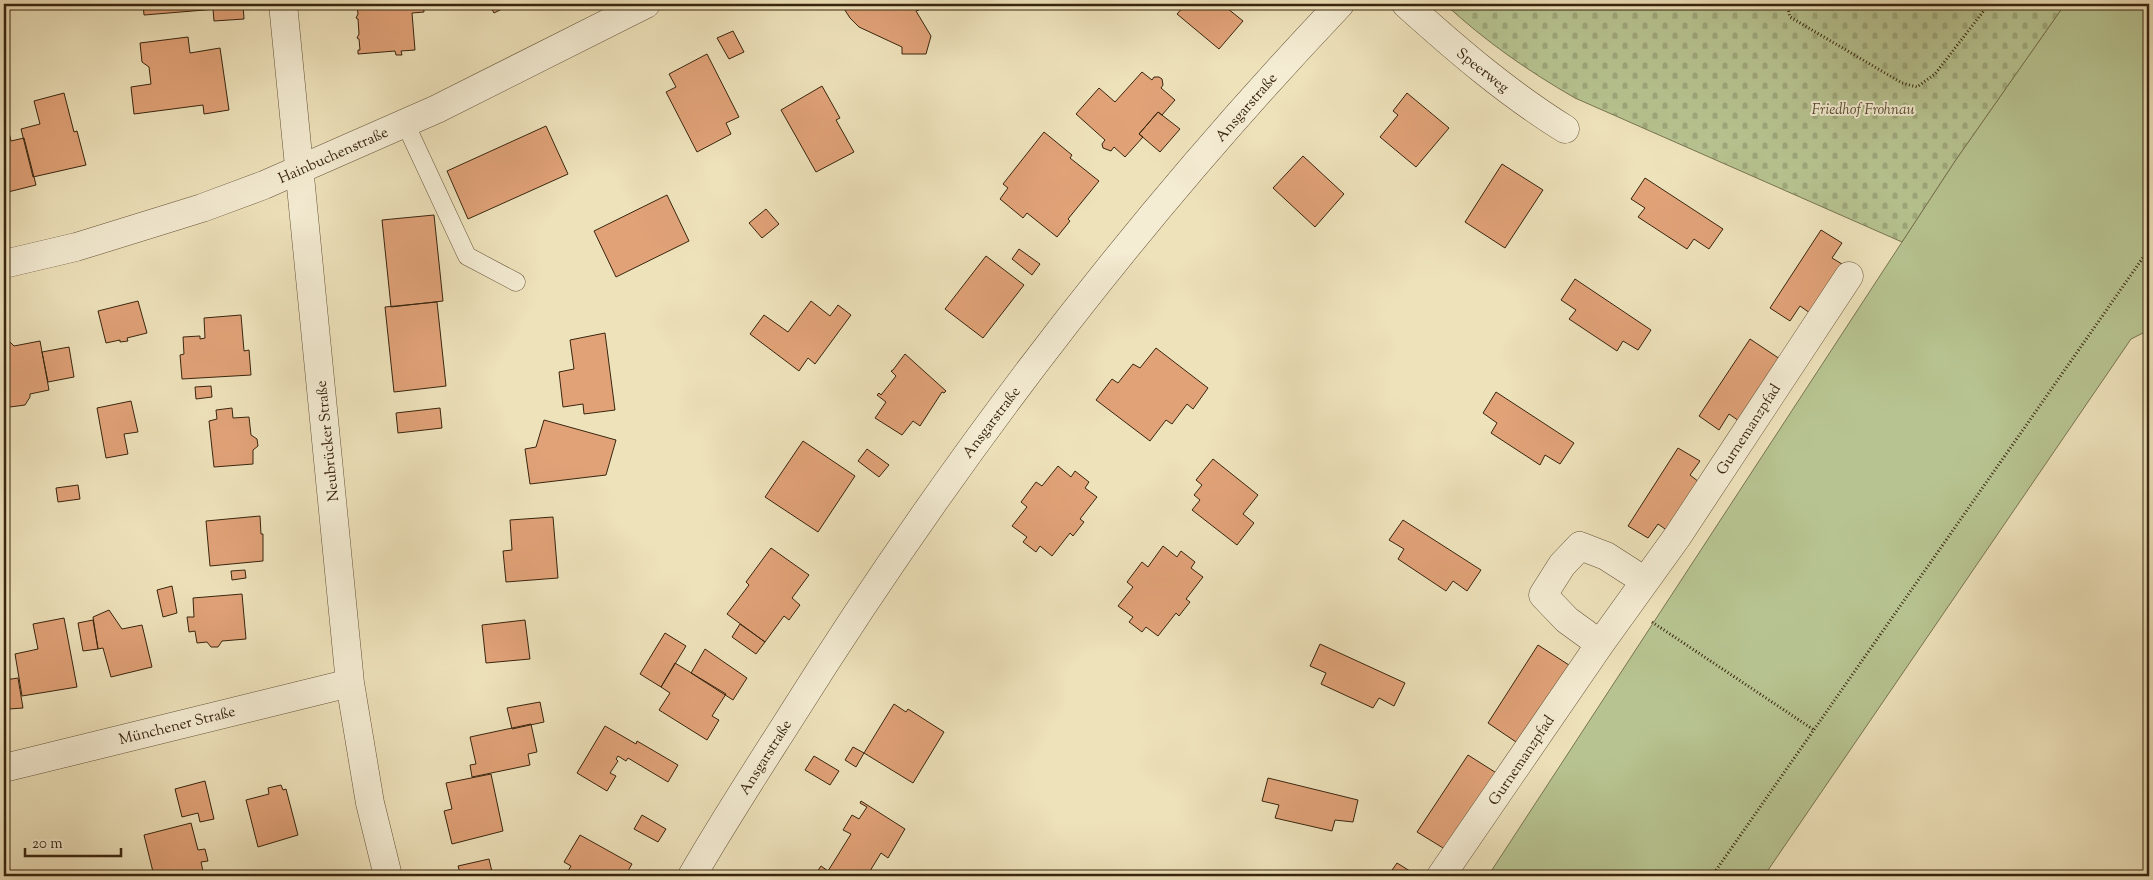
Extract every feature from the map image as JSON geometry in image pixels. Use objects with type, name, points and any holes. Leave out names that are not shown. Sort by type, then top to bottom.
[{"type":"street","name":"Neubrücker Straße","points":[[283,4],[350,683],[370,803],[388,876]]},
{"type":"street","name":"Hainbuchenstraße","points":[[4,264],[76,247],[202,208],[264,185],[405,123],[517,70],[646,4]]},
{"type":"street","name":"Ansgarstraße","points":[[692,876],[859,609],[965,455],[1123,250],[1283,64],[1340,4]]},
{"type":"street","name":"Speerweg","points":[[1406,4],[1466,58],[1533,109],[1565,128]]},
{"type":"street","name":"Gurnemanzpfad","points":[[1441,876],[1600,644],[1677,537],[1849,276]]},
{"type":"street","points":[[1600,644],[1567,620],[1542,595],[1562,565],[1580,546],[1606,556],[1645,581]]},
{"type":"street","name":"Münchener Straße","points":[[4,768],[350,683]]},
{"type":"lane","points":[[405,123],[467,256],[516,282]]},
{"type":"path","points":[[1787,4],[1790,16],[1902,83],[1917,87],[1935,74],[1989,4]]},
{"type":"path","points":[[1712,876],[2149,249]]},
{"type":"path","points":[[1675,637],[1814,730]]},
{"type":"green space","name":"Friedhof Frohnau","points":[[1445,4],[2065,4],[1955,161],[1902,242],[1575,98],[1507,55]]},
{"type":"green space","points":[[2065,4],[2149,4],[2149,330],[2131,339],[1764,876],[1488,876],[1955,161]]},
{"type":"building","points":[[143,4],[217,4],[217,9],[144,15]]},
{"type":"building","points":[[217,4],[243,4],[244,19],[214,21],[213,9],[217,9]]},
{"type":"building","points":[[357,4],[423,4],[424,12],[412,13],[415,50],[401,51],[402,55],[396,55],[395,51],[358,54],[358,50],[360,50],[359,39],[357,38],[359,34],[358,19],[356,18],[358,14]]},
{"type":"building","points":[[489,4],[512,4],[494,13]]},
{"type":"building","points":[[841,4],[918,4],[919,10],[916,11],[931,36],[926,54],[902,54],[902,47],[859,27],[850,18]]},
{"type":"building","points":[[1186,4],[1222,4],[1243,21],[1219,49],[1177,14]]},
{"type":"building","points":[[733,31],[744,52],[729,59],[717,38]]},
{"type":"building","points":[[188,37],[190,53],[220,48],[229,110],[204,114],[203,105],[134,114],[131,87],[151,84],[149,67],[142,62],[140,43]]},
{"type":"building","points":[[707,54],[739,117],[726,123],[731,134],[697,152],[666,92],[676,87],[669,74]]},
{"type":"building","points":[[1142,72],[1152,80],[1154,77],[1162,79],[1163,85],[1161,88],[1175,100],[1162,115],[1158,112],[1139,134],[1143,137],[1125,157],[1114,147],[1111,151],[1103,148],[1102,144],[1105,140],[1076,114],[1099,88],[1115,102]]},
{"type":"building","points":[[822,86],[840,118],[836,120],[854,152],[816,172],[781,110]]},
{"type":"building","points":[[64,93],[74,132],[77,131],[86,165],[33,177],[21,129],[40,124],[34,101]]},
{"type":"building","points":[[1407,93],[1449,128],[1416,167],[1380,137],[1398,115],[1393,111]]},
{"type":"building","points":[[1158,112],[1180,129],[1160,152],[1139,134]]},
{"type":"building","points":[[5,115],[11,141],[24,138],[36,185],[4,193]]},
{"type":"building","points":[[546,126],[568,174],[468,219],[447,171]]},
{"type":"building","points":[[1044,132],[1072,155],[1070,158],[1099,181],[1068,219],[1070,221],[1057,237],[1027,213],[1023,218],[1000,199],[1008,188],[1003,184]]},
{"type":"building","points":[[1303,156],[1344,194],[1315,227],[1273,188]]},
{"type":"building","points":[[1502,164],[1543,190],[1505,248],[1465,222]]},
{"type":"building","points":[[1645,178],[1723,229],[1709,249],[1694,239],[1687,249],[1638,217],[1645,208],[1631,199]]},
{"type":"building","points":[[667,195],[689,241],[616,277],[594,231]]},
{"type":"building","points":[[766,209],[779,224],[762,238],[749,223]]},
{"type":"building","points":[[434,215],[443,301],[391,307],[382,220]]},
{"type":"building","points":[[1821,230],[1842,243],[1832,258],[1842,264],[1810,313],[1800,306],[1790,321],[1770,308]]},
{"type":"building","points":[[1019,249],[1040,264],[1032,275],[1012,259]]},
{"type":"building","points":[[986,256],[1024,285],[983,338],[945,309]]},
{"type":"building","points":[[1575,279],[1651,330],[1638,350],[1623,341],[1617,351],[1569,319],[1576,310],[1561,300]]},
{"type":"building","points":[[138,301],[147,333],[127,338],[128,341],[120,342],[120,340],[106,343],[98,311]]},
{"type":"building","points":[[811,301],[830,316],[838,305],[851,315],[815,364],[808,358],[799,371],[750,334],[764,315],[788,332]]},
{"type":"building","points":[[437,302],[446,386],[394,392],[385,307]]},
{"type":"building","points":[[241,315],[244,351],[249,350],[251,375],[182,379],[180,355],[184,354],[183,337],[200,336],[200,339],[205,338],[204,318]]},
{"type":"building","points":[[605,333],[615,410],[584,414],[583,404],[563,407],[559,372],[574,369],[570,340]]},
{"type":"building","points":[[5,337],[14,346],[40,341],[49,390],[30,394],[25,405],[10,407],[4,403]]},
{"type":"building","points":[[1750,339],[1780,359],[1739,421],[1729,414],[1719,430],[1699,416]]},
{"type":"building","points":[[69,347],[74,377],[48,382],[42,352]]},
{"type":"building","points":[[1156,348],[1208,388],[1193,409],[1187,404],[1172,424],[1166,420],[1150,441],[1096,400],[1112,379],[1118,383],[1133,364],[1140,368]]},
{"type":"building","points":[[905,354],[946,391],[942,392],[920,426],[913,421],[902,435],[875,418],[886,402],[877,395],[879,393],[881,395],[896,376],[891,371]]},
{"type":"building","points":[[211,386],[212,397],[196,399],[195,387]]},
{"type":"building","points":[[1496,392],[1574,443],[1560,464],[1545,455],[1540,465],[1491,433],[1497,423],[1483,413]]},
{"type":"building","points":[[131,401],[138,432],[124,434],[128,454],[106,458],[97,408]]},
{"type":"building","points":[[232,408],[233,418],[249,417],[251,435],[257,439],[258,446],[253,450],[253,464],[214,467],[209,421],[217,419],[216,410]]},
{"type":"building","points":[[440,408],[442,428],[398,433],[396,413]]},
{"type":"building","points":[[544,420],[616,440],[606,475],[530,484],[525,449],[536,447]]},
{"type":"building","points":[[803,441],[855,476],[818,532],[765,497]]},
{"type":"building","points":[[1678,448],[1700,461],[1690,475],[1699,482],[1668,531],[1658,524],[1648,538],[1628,526]]},
{"type":"building","points":[[867,449],[889,465],[879,477],[858,461]]},
{"type":"building","points":[[1213,459],[1258,495],[1243,514],[1254,523],[1237,545],[1192,510],[1200,500],[1194,495],[1202,485],[1196,480]]},
{"type":"building","points":[[1058,466],[1071,477],[1075,471],[1089,482],[1085,488],[1097,497],[1080,519],[1084,522],[1073,536],[1070,533],[1052,556],[1040,546],[1036,552],[1023,542],[1027,537],[1012,526],[1027,507],[1021,502],[1036,482],[1042,486]]},
{"type":"building","points":[[78,485],[80,499],[58,502],[56,488]]},
{"type":"building","points":[[260,516],[261,534],[263,534],[263,561],[210,566],[206,521]]},
{"type":"building","points":[[553,517],[558,578],[506,582],[503,551],[512,550],[510,520]]},
{"type":"building","points":[[1403,520],[1481,570],[1467,591],[1453,581],[1446,591],[1398,559],[1404,549],[1389,540]]},
{"type":"building","points":[[1163,546],[1177,557],[1181,551],[1195,562],[1191,568],[1203,577],[1186,599],[1190,602],[1179,616],[1176,613],[1158,636],[1146,627],[1142,632],[1129,622],[1133,617],[1118,606],[1133,587],[1127,582],[1142,562],[1148,567]]},
{"type":"building","points":[[771,548],[809,575],[792,598],[800,605],[789,620],[784,616],[765,642],[727,614],[749,585],[746,582]]},
{"type":"building","points":[[245,570],[246,578],[232,580],[231,571]]},
{"type":"building","points":[[172,586],[177,613],[163,617],[157,590]]},
{"type":"building","points":[[242,594],[246,639],[222,641],[218,647],[211,647],[207,642],[197,643],[195,631],[189,632],[187,617],[194,617],[193,598]]},
{"type":"building","points":[[109,610],[122,629],[142,625],[152,667],[111,677],[103,648],[98,649],[93,617]]},
{"type":"building","points":[[64,618],[77,687],[22,696],[15,654],[38,649],[33,624]]},
{"type":"building","points":[[93,620],[98,649],[83,651],[78,623]]},
{"type":"building","points":[[525,620],[530,659],[486,663],[482,625]]},
{"type":"building","points":[[740,624],[765,642],[756,654],[732,637]]},
{"type":"building","points":[[665,633],[686,646],[661,687],[640,674]]},
{"type":"building","points":[[1320,644],[1405,683],[1394,706],[1379,698],[1373,708],[1321,684],[1326,673],[1310,666]]},
{"type":"building","points":[[1538,645],[1569,665],[1519,744],[1488,723]]},
{"type":"building","points":[[705,649],[747,678],[733,700],[691,673]]},
{"type":"building","points":[[675,663],[726,694],[712,716],[719,720],[707,740],[659,710],[670,693],[661,687]]},
{"type":"building","points":[[18,678],[23,708],[9,709],[5,680]]},
{"type":"building","points":[[540,702],[544,722],[512,729],[507,708]]},
{"type":"building","points":[[894,704],[906,712],[908,709],[944,732],[913,783],[864,753]]},
{"type":"building","points":[[531,724],[537,752],[528,754],[530,765],[472,777],[470,765],[476,764],[470,737]]},
{"type":"building","points":[[605,726],[636,744],[637,741],[678,765],[668,782],[628,758],[626,761],[618,756],[616,759],[618,761],[610,773],[616,776],[607,791],[577,773]]},
{"type":"building","points":[[853,747],[864,753],[856,767],[845,760]]},
{"type":"building","points":[[1468,755],[1498,774],[1448,851],[1417,832]]},
{"type":"building","points":[[814,756],[839,771],[830,785],[805,770]]},
{"type":"building","points":[[491,774],[503,831],[452,844],[444,811],[452,809],[446,783]]},
{"type":"building","points":[[1268,778],[1358,800],[1353,822],[1335,820],[1332,831],[1275,818],[1279,805],[1262,801]]},
{"type":"building","points":[[205,781],[214,819],[200,822],[198,813],[182,817],[175,789]]},
{"type":"building","points":[[281,785],[283,790],[286,789],[298,835],[258,847],[246,800],[269,794],[268,788]]},
{"type":"building","points":[[861,801],[905,829],[888,858],[881,853],[867,876],[814,876],[821,866],[828,871],[851,834],[843,830],[852,815],[859,819],[867,807],[860,803]]},
{"type":"building","points":[[642,815],[666,829],[658,842],[634,829]]},
{"type":"building","points":[[191,823],[198,850],[205,849],[208,861],[201,862],[204,876],[154,876],[144,835]]},
{"type":"building","points":[[580,835],[632,864],[625,876],[565,876],[571,866],[564,862]]},
{"type":"building","points":[[489,859],[493,876],[461,876],[458,866]]},
{"type":"building","points":[[1397,863],[1418,876],[1388,876]]}]
